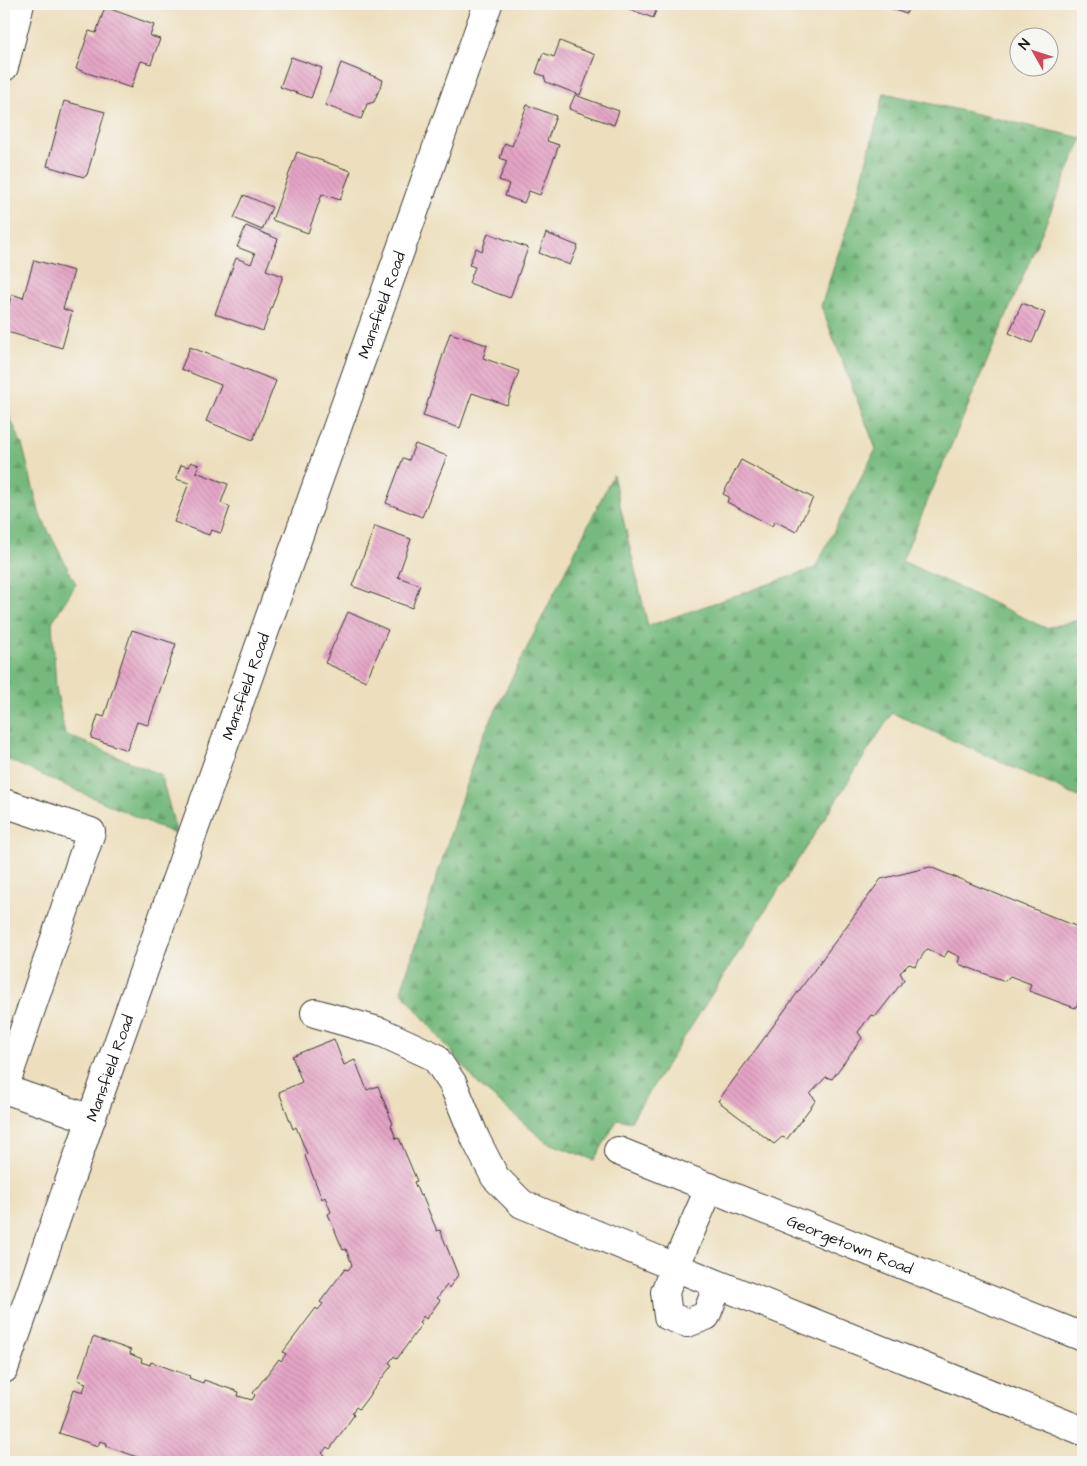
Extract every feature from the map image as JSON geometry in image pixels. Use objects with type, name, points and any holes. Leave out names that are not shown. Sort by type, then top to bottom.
[{"type":"street","points":[[4,67],[20,4]]},
{"type":"street","name":"Mansfield Road","points":[[4,1369],[91,1119],[488,4]]},
{"type":"street","points":[[4,803],[91,832],[4,1089],[91,1119]]},
{"type":"street","points":[[315,1013],[381,1032],[435,1057],[454,1084],[476,1140],[495,1177],[522,1204],[718,1285],[1083,1430]]},
{"type":"street","name":"Georgetown Road","points":[[618,1151],[1083,1337]]},
{"type":"street","points":[[710,1187],[665,1292],[668,1316],[687,1323],[706,1316],[718,1285]]},
{"type":"green space","points":[[884,93],[1082,138],[902,561],[1046,628],[1083,619],[1083,799],[892,713],[630,1122],[618,1119],[594,1160],[546,1142],[479,1085],[401,991],[478,746],[613,475],[648,626],[815,568],[876,449],[821,306],[858,194]]},
{"type":"green space","points":[[4,404],[22,444],[40,515],[76,584],[52,622],[56,688],[65,734],[161,775],[177,835],[4,758]]},
{"type":"building","points":[[626,4],[659,4],[653,18],[624,7]]},
{"type":"building","points":[[879,4],[911,4],[906,14]]},
{"type":"building","points":[[105,7],[154,25],[150,36],[160,39],[151,64],[141,61],[131,88],[76,69],[89,31],[96,33]]},
{"type":"building","points":[[560,41],[595,55],[580,95],[546,82],[544,76],[536,73],[543,53],[554,57]]},
{"type":"building","points":[[291,57],[322,68],[311,98],[280,87]]},
{"type":"building","points":[[341,63],[383,80],[374,102],[367,104],[361,119],[325,105]]},
{"type":"building","points":[[575,95],[619,111],[614,125],[569,109]]},
{"type":"building","points":[[64,101],[105,112],[87,175],[84,177],[47,166]]},
{"type":"building","points":[[527,105],[556,116],[547,141],[559,145],[540,195],[529,191],[524,203],[505,196],[509,184],[499,180],[507,161],[500,158],[505,143],[512,146]]},
{"type":"building","points":[[297,152],[351,171],[340,200],[322,194],[308,233],[272,220]]},
{"type":"building","points":[[244,195],[272,207],[262,230],[234,218]]},
{"type":"building","points":[[246,226],[278,239],[266,270],[283,276],[263,331],[215,314],[236,258],[251,264],[255,254],[237,247]]},
{"type":"building","points":[[488,233],[528,248],[510,298],[469,283],[475,267],[469,265],[476,248],[482,251]]},
{"type":"building","points":[[546,233],[578,246],[570,265],[539,253]]},
{"type":"building","points":[[34,260],[74,271],[63,309],[72,312],[62,348],[4,331],[4,321],[12,294],[23,298]]},
{"type":"building","points":[[1022,303],[1045,313],[1032,343],[1009,333]]},
{"type":"building","points":[[450,333],[487,345],[483,358],[519,371],[507,405],[472,393],[460,428],[423,416]]},
{"type":"building","points":[[190,347],[276,381],[253,440],[206,421],[221,385],[181,369]]},
{"type":"building","points":[[415,444],[447,456],[422,517],[386,503],[403,458],[409,460]]},
{"type":"building","points":[[741,460],[813,498],[796,532],[775,521],[772,526],[727,502],[729,497],[723,494]]},
{"type":"building","points":[[191,462],[199,465],[196,472],[228,484],[221,503],[230,507],[221,533],[211,530],[209,535],[174,522],[189,483],[176,479],[181,465],[189,467]]},
{"type":"building","points":[[375,526],[411,539],[398,577],[420,585],[412,608],[352,586]]},
{"type":"building","points":[[348,612],[388,630],[366,681],[325,663]]},
{"type":"building","points":[[132,630],[176,644],[148,725],[137,722],[127,750],[91,738],[98,715],[104,717]]},
{"type":"building","points":[[930,867],[1083,929],[1083,1004],[1078,1003],[1075,1008],[1029,991],[1031,984],[1010,976],[1005,981],[961,965],[958,962],[960,957],[948,951],[944,957],[927,949],[915,966],[909,964],[900,973],[904,980],[876,1016],[871,1015],[858,1032],[862,1038],[832,1079],[826,1077],[810,1094],[816,1100],[787,1139],[782,1137],[774,1144],[718,1101],[881,879]]},
{"type":"building","points":[[334,1039],[344,1065],[355,1060],[367,1090],[378,1086],[393,1124],[391,1125],[396,1139],[399,1138],[417,1181],[414,1182],[420,1196],[422,1195],[437,1231],[440,1230],[458,1275],[449,1288],[447,1285],[437,1298],[440,1300],[426,1319],[423,1316],[419,1323],[421,1325],[397,1359],[394,1356],[389,1363],[392,1365],[359,1409],[356,1407],[352,1413],[354,1415],[330,1449],[327,1447],[322,1453],[325,1455],[319,1462],[161,1462],[146,1457],[146,1460],[106,1446],[107,1443],[100,1441],[98,1446],[59,1433],[74,1389],[83,1392],[86,1383],[78,1380],[93,1337],[131,1350],[130,1354],[142,1359],[141,1362],[150,1365],[151,1362],[190,1376],[189,1378],[203,1383],[204,1380],[239,1392],[238,1396],[252,1400],[255,1395],[253,1393],[279,1359],[281,1361],[286,1354],[283,1352],[316,1308],[318,1310],[323,1304],[320,1302],[345,1269],[348,1270],[352,1265],[346,1249],[343,1250],[328,1214],[331,1212],[325,1197],[322,1199],[305,1156],[307,1154],[296,1127],[293,1129],[279,1092],[302,1082],[292,1056]]}]
